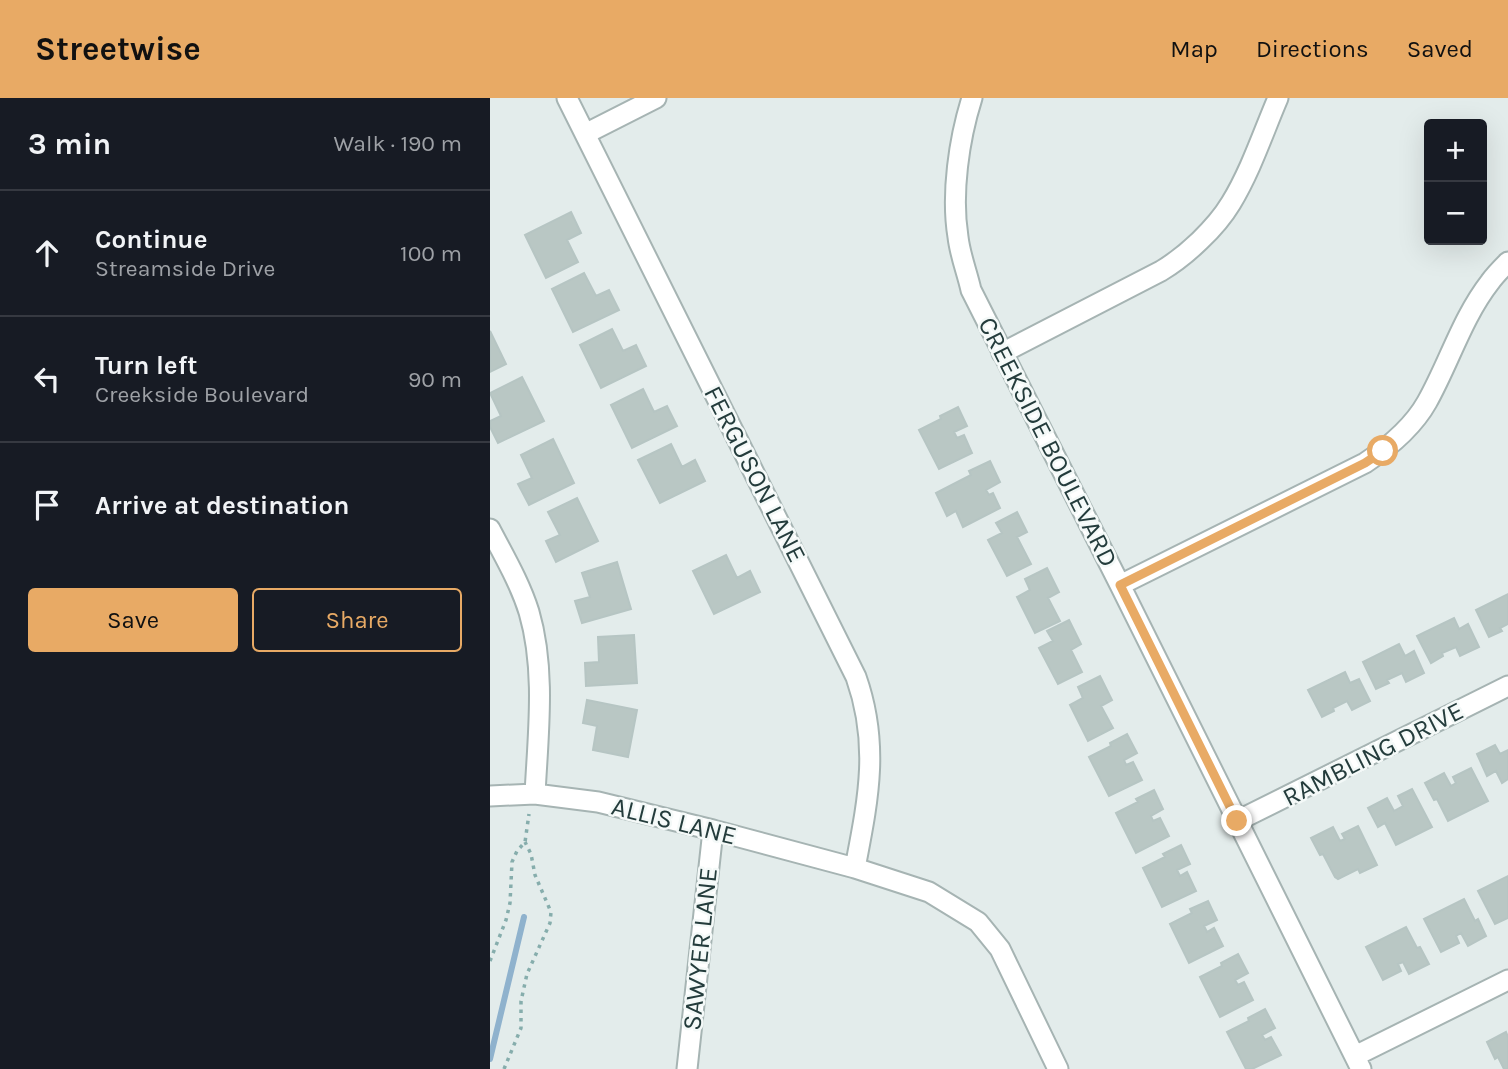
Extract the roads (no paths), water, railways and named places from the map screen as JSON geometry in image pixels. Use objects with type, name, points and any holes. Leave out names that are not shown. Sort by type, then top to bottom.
[{"type":"street","name":"FERGUSON LANE","points":[[567,98],[856,677],[865,707],[871,751],[867,805],[855,868]]},
{"type":"street","points":[[585,134],[656,98]]},
{"type":"street","name":"CREEKSIDE BOULEVARD","points":[[972,98],[966,117],[956,183],[958,237],[971,290],[1358,1063]]},
{"type":"street","points":[[1002,353],[1179,260],[1230,206],[1248,171],[1278,98]]},
{"type":"street","points":[[1120,585],[1365,463],[1383,451],[1407,428],[1426,404],[1474,306],[1490,281],[1508,262]]},
{"type":"street","points":[[490,529],[521,589],[537,653],[539,702],[532,794]]},
{"type":"street","name":"RAMBLING DRIVE","points":[[1237,821],[1508,687]]},
{"type":"street","name":"ALLIS LANE","points":[[490,796],[532,794],[598,802],[855,868],[929,892],[978,922],[1000,949],[1058,1069]]},
{"type":"street","name":"SAWYER LANE","points":[[687,1069],[713,830]]},
{"type":"street","points":[[1358,1063],[1508,980]]},
{"type":"waterway","points":[[490,1059],[524,917]]}]
